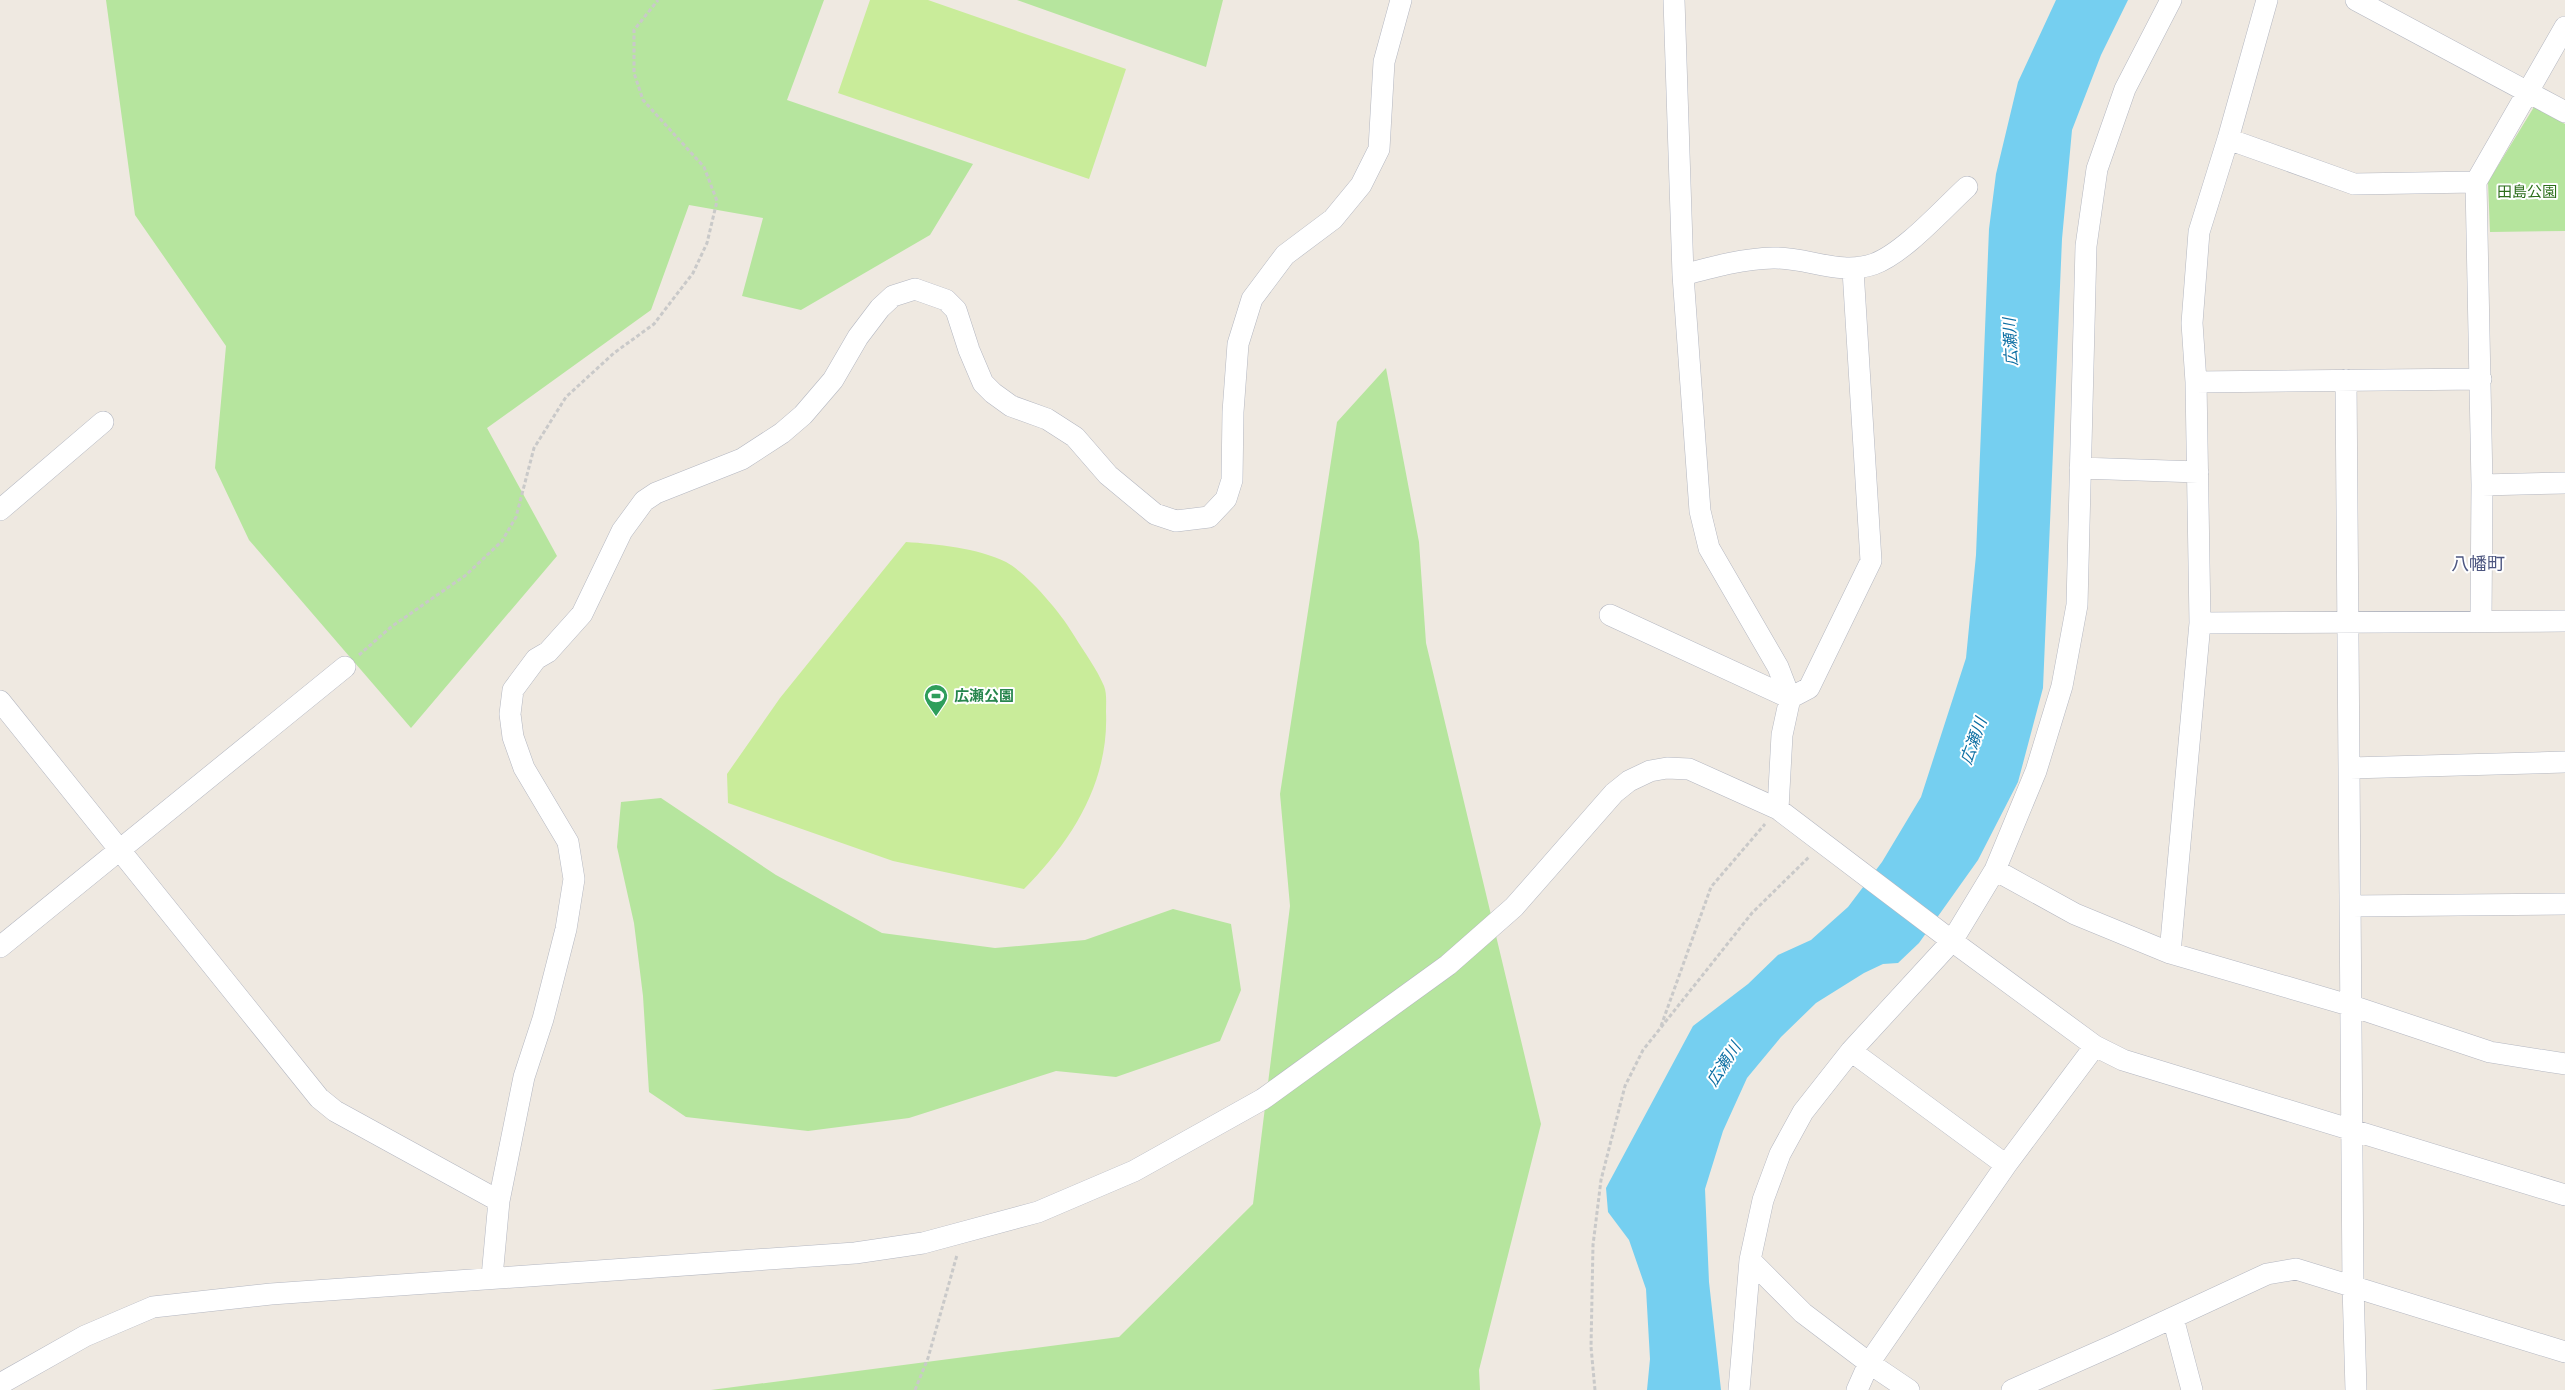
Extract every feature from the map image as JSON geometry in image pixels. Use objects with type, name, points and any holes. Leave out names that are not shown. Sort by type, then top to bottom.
[{"type":"street","points":[[492,1277],[499,1201],[524,1077],[543,1019],[566,930],[574,879],[568,842],[524,768],[513,737],[510,714],[513,690],[536,660],[548,652],[582,614],[622,531],[644,501],[656,493],[742,459],[782,433],[803,415],[833,380],[858,337],[880,308],[893,296],[915,289],[941,297],[956,310],[969,350],[983,382],[992,393],[1011,406],[1047,418],[1076,438],[1108,475],[1155,514],[1176,522],[1209,517],[1226,499],[1232,480],[1233,412],[1238,344],[1252,298],[1285,255],[1333,219],[1361,185],[1379,149],[1384,62],[1401,0]]},
{"type":"street","points":[[1674,0],[1683,275],[1700,511],[1709,548],[1778,667],[1790,698],[1782,735],[1778,809]]},
{"type":"street","points":[[1739,1390],[1750,1260],[1763,1200],[1780,1154],[1803,1112],[1851,1051],[1947,938],[1995,870],[2026,799],[2062,686],[2077,605],[2086,246],[2098,169],[2125,89],[2171,0]]},
{"type":"street","points":[[2170,953],[2200,624],[2196,382],[2192,322],[2198,232],[2228,139],[2267,0]]},
{"type":"street","points":[[2356,0],[2565,112]]},
{"type":"street","points":[[2480,622],[2482,485],[2476,182],[2529,93],[2565,27]]},
{"type":"street","points":[[2228,139],[2354,184],[2476,182]]},
{"type":"street","points":[[1683,275],[1734,261],[1774,258],[1853,270],[1875,264],[1902,247],[1967,187]]},
{"type":"street","points":[[1790,698],[1809,688],[1871,561],[1853,270]]},
{"type":"street","points":[[2196,382],[2481,379]]},
{"type":"street","points":[[2346,380],[2353,1131],[2352,1286],[2356,1390]]},
{"type":"street","points":[[0,510],[88,437],[103,422]]},
{"type":"street","points":[[2080,468],[2198,472]]},
{"type":"street","points":[[2482,485],[2565,483]]},
{"type":"street","points":[[1610,615],[1790,698]]},
{"type":"street","points":[[2200,624],[2565,621]]},
{"type":"street","points":[[0,947],[345,667]]},
{"type":"street","points":[[0,702],[319,1098],[335,1111],[499,1201]]},
{"type":"street","points":[[2350,768],[2565,762]]},
{"type":"street","points":[[0,1384],[85,1336],[153,1307],[271,1294],[492,1277],[855,1253],[923,1243],[1038,1212],[1134,1171],[1263,1099],[1448,965],[1514,906],[1614,793],[1629,781],[1650,771],[1667,768],[1689,769],[1778,809],[1853,864],[1947,938],[2095,1046],[2123,1060],[2565,1196]]},
{"type":"street","points":[[1995,870],[2075,914],[2170,953],[2352,1006],[2490,1052],[2565,1064]]},
{"type":"street","points":[[2351,906],[2565,904]]},
{"type":"street","points":[[1856,1390],[1869,1363],[2006,1165],[2095,1046]]},
{"type":"street","points":[[1851,1051],[2006,1165]]},
{"type":"street","points":[[1750,1260],[1803,1313],[1869,1363],[1910,1390]]},
{"type":"street","points":[[2012,1390],[2267,1274],[2296,1269],[2565,1352]]},
{"type":"street","points":[[2173,1318],[2192,1390]]},
{"type":"path","points":[[345,667],[391,628],[466,574],[502,541],[516,517],[534,448],[566,397],[614,353],[654,324],[693,273],[707,243],[717,202],[704,167],[643,100],[634,73],[634,30],[658,0]]},
{"type":"path","points":[[1660,1029],[1711,887],[1778,809]]},
{"type":"path","points":[[1595,1390],[1591,1347],[1593,1245],[1601,1180],[1625,1086],[1643,1050],[1752,913],[1811,856]]},
{"type":"path","points":[[915,1390],[928,1358],[964,1233]]},
{"type":"green space","points":[[106,0],[824,0],[787,100],[973,164],[930,235],[801,310],[742,296],[763,218],[689,205],[651,310],[487,428],[557,556],[411,728],[249,540],[215,468],[226,346],[135,215]]},
{"type":"green space","points":[[870,0],[928,0],[1126,69],[1089,179],[838,93]]},
{"type":"green space","points":[[1017,0],[1223,0],[1206,67]]},
{"type":"green space","name":"田島公園","points":[[2534,107],[2565,124],[2565,231],[2490,232],[2488,182]]},
{"type":"green space","points":[[1386,368],[1419,542],[1426,643],[1541,1124],[1479,1370],[1480,1390],[711,1390],[1119,1337],[1253,1204],[1290,906],[1280,794],[1337,422]]},
{"type":"green space","name":"広瀬公園","points":[[906,542],[983,553],[1006,562],[1015,568],[1044,595],[1062,617],[1104,686],[1106,692],[1105,738],[1094,786],[1072,830],[1057,851],[1024,889],[893,861],[728,803],[727,774],[780,698]]},
{"type":"green space","points":[[661,798],[776,875],[882,933],[995,948],[1085,940],[1173,909],[1231,924],[1241,990],[1220,1041],[1116,1077],[1056,1071],[909,1118],[808,1131],[686,1117],[649,1092],[643,996],[634,923],[617,847],[621,802]]},
{"type":"water","name":"広瀬川","points":[[2056,0],[2128,0],[2101,55],[2072,130],[2062,239],[2043,688],[2018,782],[1978,860],[1919,943],[1898,963],[1883,964],[1864,973],[1816,1003],[1781,1037],[1747,1078],[1723,1131],[1705,1189],[1709,1282],[1721,1390],[1647,1390],[1650,1359],[1646,1289],[1629,1240],[1608,1212],[1606,1188],[1693,1026],[1748,984],[1778,955],[1811,940],[1848,907],[1882,862],[1921,797],[1966,658],[1976,555],[1989,229],[1996,174],[2018,82]]},
{"type":"place","name":"広瀬公園","points":[[936,717]]},
{"type":"district","name":"八幡町","points":[[2478,564]]}]
